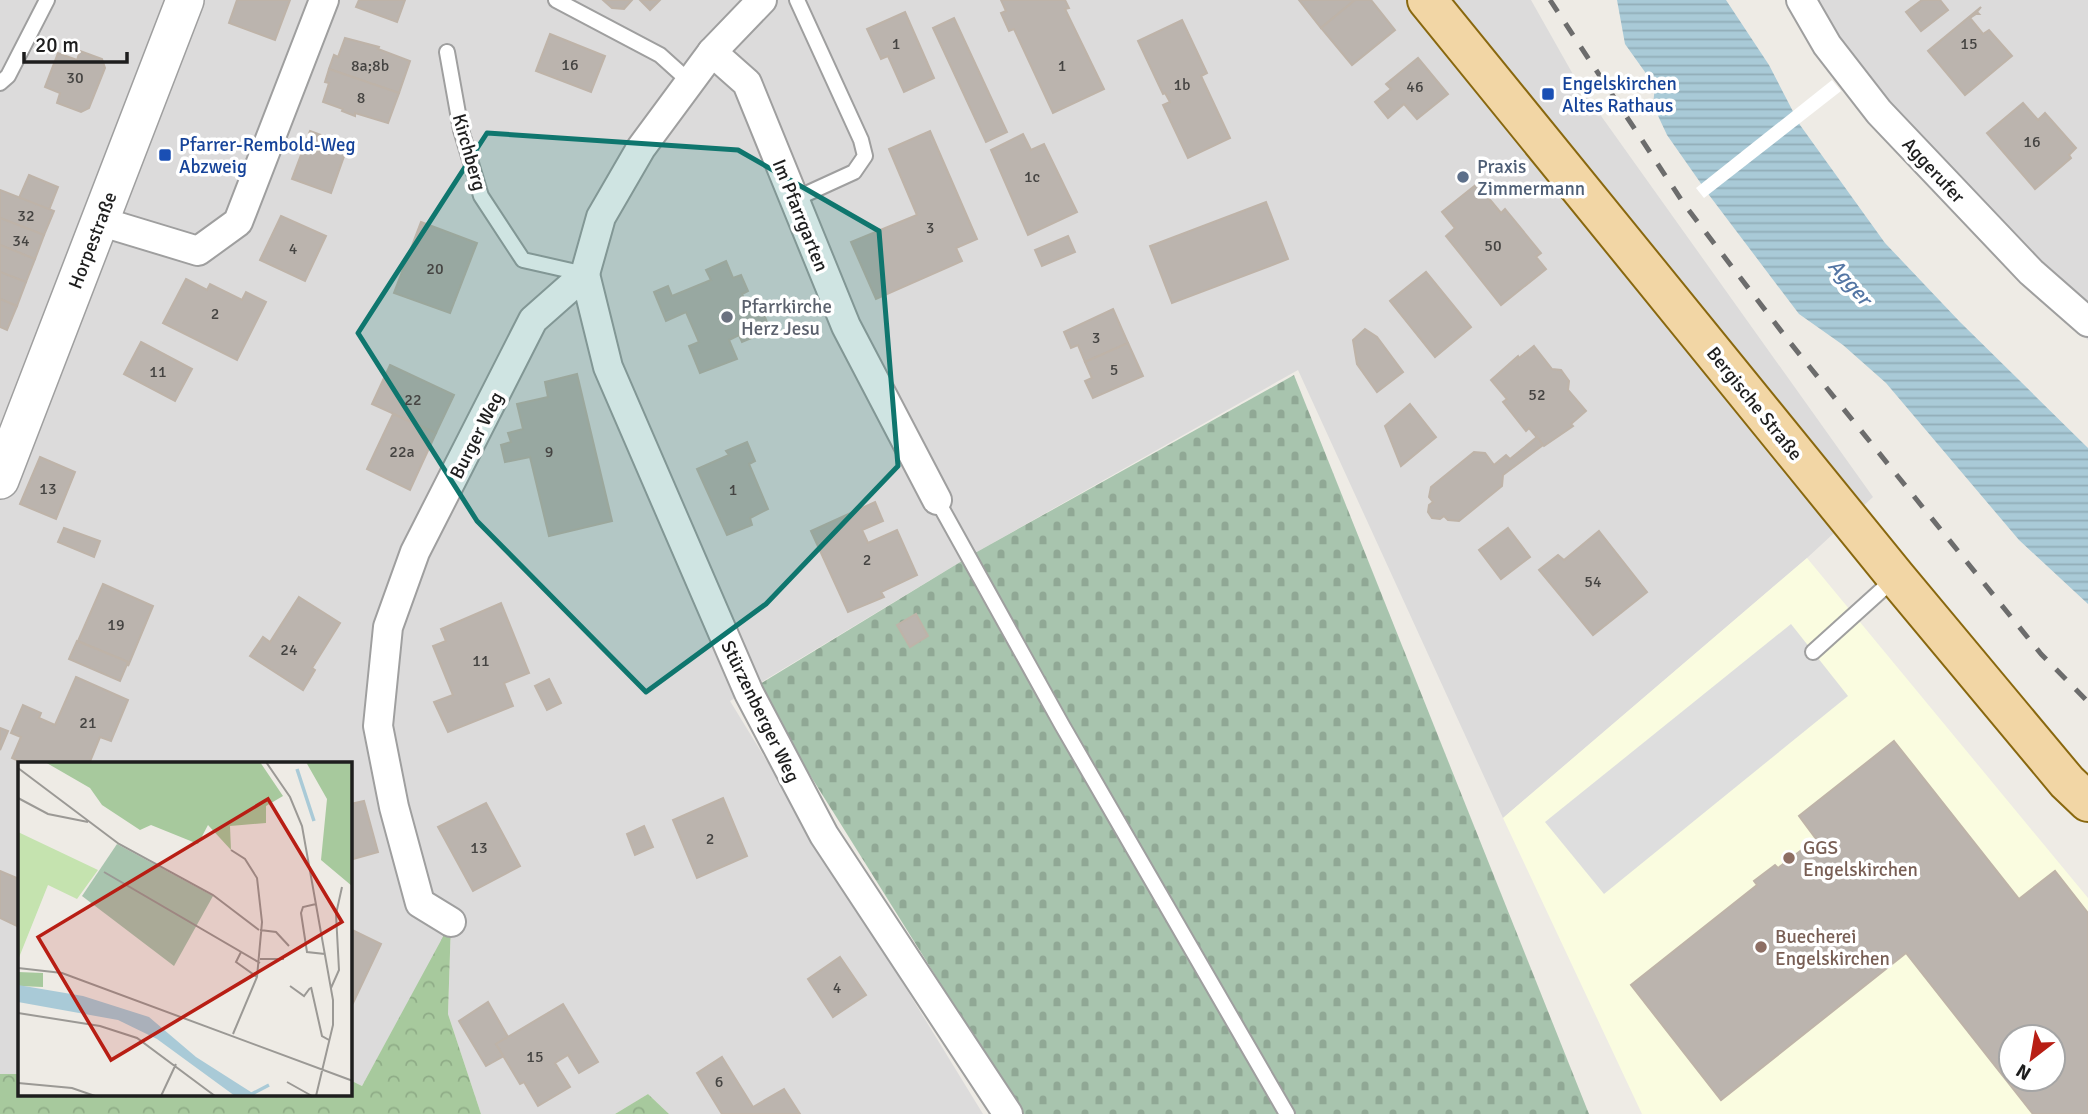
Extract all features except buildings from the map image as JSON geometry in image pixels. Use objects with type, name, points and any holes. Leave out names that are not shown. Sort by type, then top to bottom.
[{"type":"main road","name":"Bergische Straße","points":[[1427,0],[1896,577],[2067,782],[2088,802]]},
{"type":"street","name":"Horpestraße","points":[[0,480],[185,0]]},
{"type":"street","points":[[99,221],[198,251],[238,222],[324,0]]},
{"type":"street","points":[[585,274],[601,217],[641,148],[712,52],[762,0]]},
{"type":"street","name":"Aggerufer","points":[[1801,0],[1827,45],[1880,111],[2031,272],[2088,322]]},
{"type":"street","name":"Im Pfarrgarten","points":[[712,52],[747,82],[846,326],[936,500]]},
{"type":"street","name":"Burger Weg","points":[[451,922],[420,903],[394,807],[378,726],[388,627],[415,552],[533,320],[585,274]]},
{"type":"street","name":"Stürzenberger Weg","points":[[585,274],[608,367],[748,694],[824,835],[1008,1114]]},
{"type":"lane","points":[[0,83],[8,76],[47,0]]},
{"type":"lane","points":[[556,0],[660,55],[690,82]]},
{"type":"lane","points":[[795,200],[854,172],[865,156],[861,140],[797,0]]},
{"type":"lane","name":"Kirchberg","points":[[447,52],[461,130],[481,196],[523,260],[585,274]]},
{"type":"lane","points":[[936,500],[1062,725],[1287,1114]]},
{"type":"lane","points":[[1813,652],[1896,577]]},
{"type":"highlighted area","points":[[487,133],[738,150],[879,231],[898,466],[766,604],[646,692],[477,521],[358,333]]},
{"type":"shaded area","points":[[0,0],[1531,0],[1579,85],[1873,497],[1807,558],[1503,818],[1298,370],[975,553],[730,701],[983,1114],[669,1114],[648,1094],[615,1114],[481,1114],[448,1014],[451,924],[362,1086],[352,1081],[352,762],[18,762],[18,1074],[0,1074]]},
{"type":"shaded area","points":[[1785,0],[2088,0],[2088,340],[2008,268],[1895,144],[1812,45]]},
{"type":"shaded area","name":"GGS Engelskirchen","points":[[1807,558],[2088,898],[2088,1114],[1642,1114],[1503,818]]},
{"type":"shaded area","points":[[1791,624],[1848,696],[1604,894],[1545,822]]},
{"type":"green space","points":[[1294,375],[1589,1114],[1022,1114],[755,687],[975,553]]},
{"type":"green space","points":[[451,922],[448,1014],[481,1114],[0,1114],[0,1074],[18,1074],[18,1096],[352,1096],[352,1081],[362,1086]]},
{"type":"green space","points":[[648,1094],[669,1114],[615,1114]]},
{"type":"water","name":"Agger","points":[[1617,0],[1726,0],[1769,65],[1800,125],[1885,243],[1960,322],[2088,448],[2088,604],[2019,540],[1886,383],[1843,345],[1799,314],[1667,135],[1653,105],[1655,86],[1625,44]]},
{"type":"pier","points":[[1832,80],[1841,91],[1704,198],[1696,188]]},
{"type":"railway","points":[[1550,0],[1684,204],[1788,340],[2041,654],[2088,702]]},
{"type":"place","name":"Engelskirchen Altes Rathaus","points":[[1548,94]]},
{"type":"place","name":"Pfarrer-Rembold-Weg Abzweig","points":[[165,155]]},
{"type":"place","name":"Praxis Zimmermann","points":[[1463,177]]},
{"type":"place","name":"Pfarrkirche Herz Jesu","points":[[727,317]]},
{"type":"place","name":"GGS Engelskirchen","points":[[1789,858]]},
{"type":"place","name":"Buecherei Engelskirchen","points":[[1761,947]]}]
